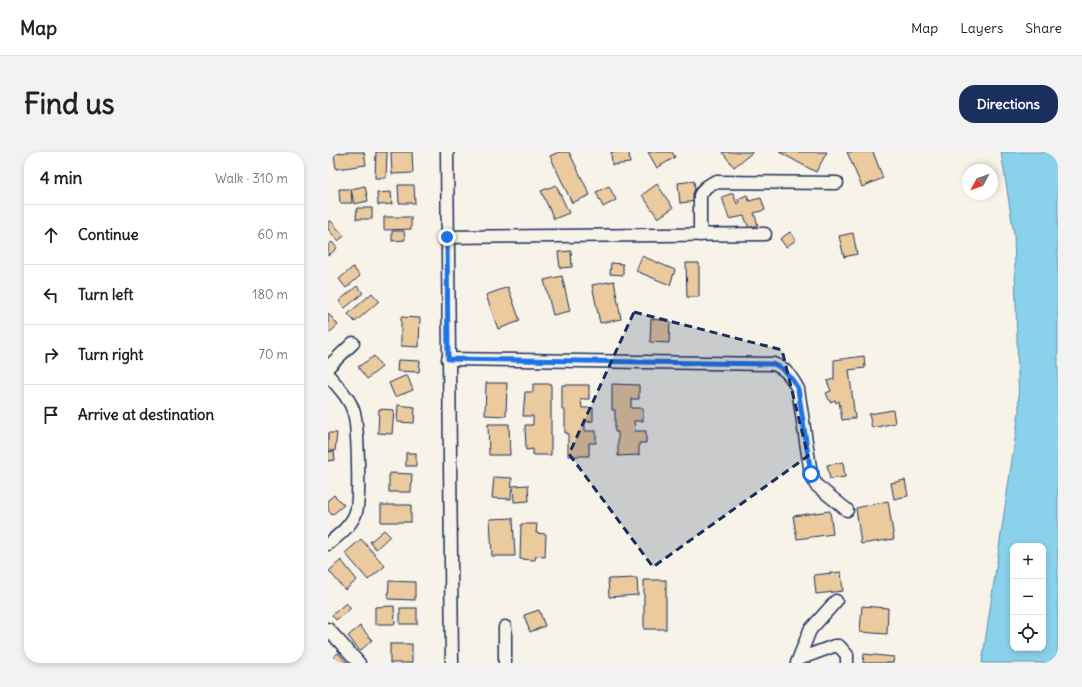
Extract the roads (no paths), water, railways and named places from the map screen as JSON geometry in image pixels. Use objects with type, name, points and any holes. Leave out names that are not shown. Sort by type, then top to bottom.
[{"type":"street","points":[[447,152],[452,663]]},
{"type":"street","points":[[700,235],[700,194],[706,187],[714,182],[837,183]]},
{"type":"street","points":[[447,237],[765,234]]},
{"type":"street","points":[[328,367],[353,343]]},
{"type":"street","points":[[448,359],[773,364],[780,366],[793,380],[798,389],[811,474],[816,485],[847,510]]},
{"type":"street","points":[[328,376],[348,399],[354,413],[356,428],[358,491],[356,512],[346,528],[328,544]]},
{"type":"street","points":[[798,661],[810,630],[836,602]]},
{"type":"street","points":[[505,627],[505,663]]},
{"type":"street","points":[[328,629],[359,663]]},
{"type":"street","points":[[798,661],[834,646],[840,646],[846,655],[847,663]]},
{"type":"water","points":[[1001,152],[1058,152],[1058,663],[982,663],[1019,412],[1014,234]]}]
